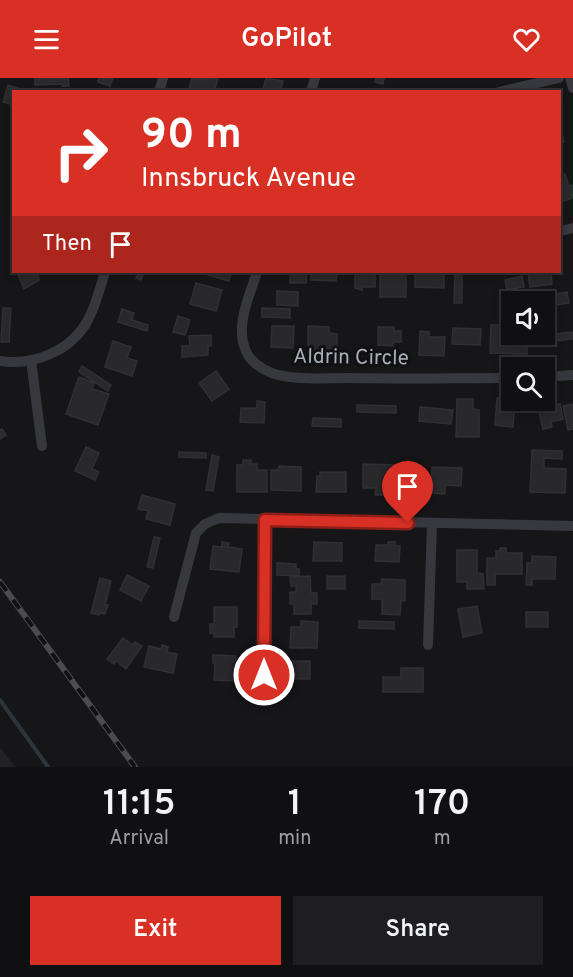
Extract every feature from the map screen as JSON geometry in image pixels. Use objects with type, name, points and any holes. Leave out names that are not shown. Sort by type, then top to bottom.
[{"type":"street","points":[[508,90],[559,78]]},
{"type":"street","points":[[570,78],[573,88]]},
{"type":"street","points":[[0,361],[31,360],[59,350],[77,336],[87,320],[105,273]]},
{"type":"street","name":"Aldrin Circle","points":[[256,273],[243,323],[243,343],[255,363],[276,374],[296,377],[387,379],[501,378]]},
{"type":"street","points":[[31,360],[42,446]]},
{"type":"street","points":[[555,376],[573,375]]},
{"type":"street","points":[[174,616],[193,541],[200,528],[219,518],[573,526]]},
{"type":"street","points":[[264,675],[265,520]]},
{"type":"street","points":[[428,645],[432,524]]},
{"type":"shaded area","points":[[0,747],[15,767],[0,767]]},
{"type":"building","points":[[35,78],[68,78],[69,86],[35,85]]},
{"type":"building","points":[[99,78],[113,78],[110,86],[98,82]]},
{"type":"building","points":[[192,78],[218,78],[215,90],[189,90]]},
{"type":"building","points":[[266,78],[283,81],[281,90],[263,90]]},
{"type":"building","points":[[376,78],[384,78],[383,84],[375,82]]},
{"type":"building","points":[[8,85],[24,90],[12,90],[12,104],[3,102]]},
{"type":"building","points":[[565,174],[569,186],[573,185],[573,198],[561,202],[561,175]]},
{"type":"building","points":[[17,273],[38,273],[39,280],[24,289]]},
{"type":"building","points":[[138,273],[144,273],[141,280],[136,278]]},
{"type":"building","points":[[209,273],[231,273],[229,281],[208,275]]},
{"type":"building","points":[[290,273],[307,273],[306,283],[290,283]]},
{"type":"building","points":[[311,273],[337,273],[336,281],[311,280]]},
{"type":"building","points":[[355,273],[375,273],[375,287],[362,287],[362,290],[355,288]]},
{"type":"building","points":[[380,273],[406,273],[406,297],[380,297]]},
{"type":"building","points":[[415,273],[444,273],[444,288],[415,287]]},
{"type":"building","points":[[455,273],[462,273],[462,303],[454,303]]},
{"type":"building","points":[[528,273],[551,273],[552,284],[530,287]]},
{"type":"building","points":[[522,276],[524,287],[507,290],[505,280]]},
{"type":"building","points":[[196,283],[222,290],[216,311],[190,304]]},
{"type":"building","points":[[277,291],[298,292],[298,306],[277,305]]},
{"type":"building","points":[[567,292],[569,303],[555,305],[555,294]]},
{"type":"building","points":[[3,308],[11,308],[9,342],[1,342]]},
{"type":"building","points":[[262,308],[290,309],[290,318],[262,317]]},
{"type":"building","points":[[122,309],[134,313],[132,320],[148,325],[147,331],[118,322]]},
{"type":"building","points":[[178,316],[190,320],[185,335],[173,332]]},
{"type":"building","points":[[491,325],[501,325],[501,345],[527,345],[527,354],[490,353]]},
{"type":"building","points":[[272,326],[294,326],[293,348],[271,347]]},
{"type":"building","points":[[308,326],[329,327],[329,333],[337,334],[337,349],[325,349],[324,354],[316,354],[316,349],[308,349]]},
{"type":"building","points":[[378,327],[394,327],[394,331],[401,331],[401,342],[393,342],[393,346],[378,345]]},
{"type":"building","points":[[453,328],[481,329],[480,345],[452,344]]},
{"type":"building","points":[[420,331],[429,332],[429,337],[445,337],[444,356],[419,355]]},
{"type":"building","points":[[573,332],[573,339],[555,341],[555,334]]},
{"type":"building","points":[[211,335],[208,355],[182,357],[182,346],[190,346],[189,336]]},
{"type":"building","points":[[113,341],[131,347],[127,358],[137,361],[132,376],[105,367]]},
{"type":"building","points":[[82,366],[111,385],[108,391],[79,372]]},
{"type":"building","points":[[216,371],[229,389],[212,401],[199,383]]},
{"type":"building","points":[[79,377],[94,383],[92,389],[109,394],[98,425],[66,414]]},
{"type":"building","points":[[497,398],[501,398],[501,411],[514,411],[513,427],[495,425]]},
{"type":"building","points":[[457,399],[473,399],[473,409],[479,410],[479,437],[456,437]]},
{"type":"building","points":[[257,401],[265,402],[264,423],[240,422],[241,408],[257,408]]},
{"type":"building","points":[[560,404],[563,419],[551,422],[552,427],[543,429],[539,411],[555,411],[555,405]]},
{"type":"building","points":[[573,404],[573,429],[568,430],[563,406]]},
{"type":"building","points":[[357,405],[396,406],[396,413],[357,412]]},
{"type":"building","points":[[420,407],[453,410],[451,424],[419,421]]},
{"type":"building","points":[[313,418],[341,419],[341,427],[312,426]]},
{"type":"building","points":[[2,429],[6,435],[0,439],[0,430]]},
{"type":"building","points":[[86,447],[99,453],[92,469],[99,472],[95,480],[75,471]]},
{"type":"building","points":[[532,450],[562,451],[562,459],[544,458],[544,468],[566,469],[565,493],[530,492]]},
{"type":"building","points":[[179,452],[206,453],[206,458],[179,457]]},
{"type":"building","points":[[212,455],[219,457],[213,491],[206,490]]},
{"type":"building","points":[[243,460],[251,460],[251,464],[257,464],[257,470],[267,470],[267,492],[237,492],[237,465],[243,465]]},
{"type":"building","points":[[363,464],[398,465],[398,489],[386,489],[386,495],[375,495],[376,488],[363,488]]},
{"type":"building","points":[[279,466],[301,467],[301,491],[271,490],[271,470],[278,470]]},
{"type":"building","points":[[432,467],[462,468],[461,486],[445,485],[445,494],[431,493]]},
{"type":"building","points":[[320,472],[346,472],[346,492],[316,492],[317,476],[320,476]]},
{"type":"building","points":[[142,495],[175,504],[170,525],[146,519],[148,511],[138,509]]},
{"type":"building","points":[[154,537],[160,538],[153,568],[147,567]]},
{"type":"building","points":[[222,542],[229,543],[228,547],[242,549],[239,572],[210,569],[213,546],[222,547]]},
{"type":"building","points":[[314,542],[342,543],[342,561],[313,561]]},
{"type":"building","points":[[388,542],[395,542],[395,546],[400,546],[399,562],[375,561],[376,545],[388,545]]},
{"type":"building","points":[[500,548],[506,548],[506,553],[522,553],[522,574],[495,574],[495,585],[487,585],[487,558],[496,558],[496,551],[500,551]]},
{"type":"building","points":[[457,550],[477,550],[477,573],[483,574],[484,589],[467,589],[467,582],[457,582]]},
{"type":"building","points":[[532,556],[556,557],[555,579],[532,579],[532,585],[526,585],[527,563],[532,563]]},
{"type":"building","points":[[277,563],[296,564],[299,576],[277,575]]},
{"type":"building","points":[[127,575],[149,586],[141,601],[120,590]]},
{"type":"building","points":[[310,576],[311,593],[317,593],[317,604],[311,604],[311,614],[294,614],[294,604],[290,604],[290,592],[296,592],[296,586],[291,586],[290,577]]},
{"type":"building","points":[[327,576],[345,576],[345,589],[327,589]]},
{"type":"building","points":[[100,578],[111,581],[105,614],[99,613],[99,615],[91,613]]},
{"type":"building","points":[[382,579],[405,580],[405,601],[401,600],[400,615],[382,614],[382,599],[372,599],[372,584],[381,584]]},
{"type":"building","points":[[477,606],[482,633],[463,637],[458,609]]},
{"type":"building","points":[[214,607],[237,607],[237,627],[234,627],[234,637],[214,637],[214,633],[210,633],[210,624],[214,624]]},
{"type":"building","points":[[526,612],[548,612],[548,627],[526,627]]},
{"type":"building","points":[[301,621],[318,622],[317,648],[290,648],[291,627],[301,627]]},
{"type":"building","points":[[359,621],[394,622],[394,629],[359,628]]},
{"type":"building","points":[[123,638],[133,645],[135,642],[142,646],[126,669],[116,661],[114,664],[107,659]]},
{"type":"building","points":[[162,645],[168,647],[167,652],[177,654],[173,673],[144,667],[149,646],[161,649]]},
{"type":"building","points":[[213,655],[236,656],[235,681],[214,680]]},
{"type":"building","points":[[289,661],[310,661],[310,679],[289,679]]},
{"type":"building","points":[[401,668],[423,668],[423,692],[383,692],[383,677],[401,677]]},
{"type":"waterway","points":[[0,700],[48,767]]},
{"type":"railway","points":[[0,582],[135,767]]},
{"type":"route","points":[[264,675],[265,520],[408,523]]}]
